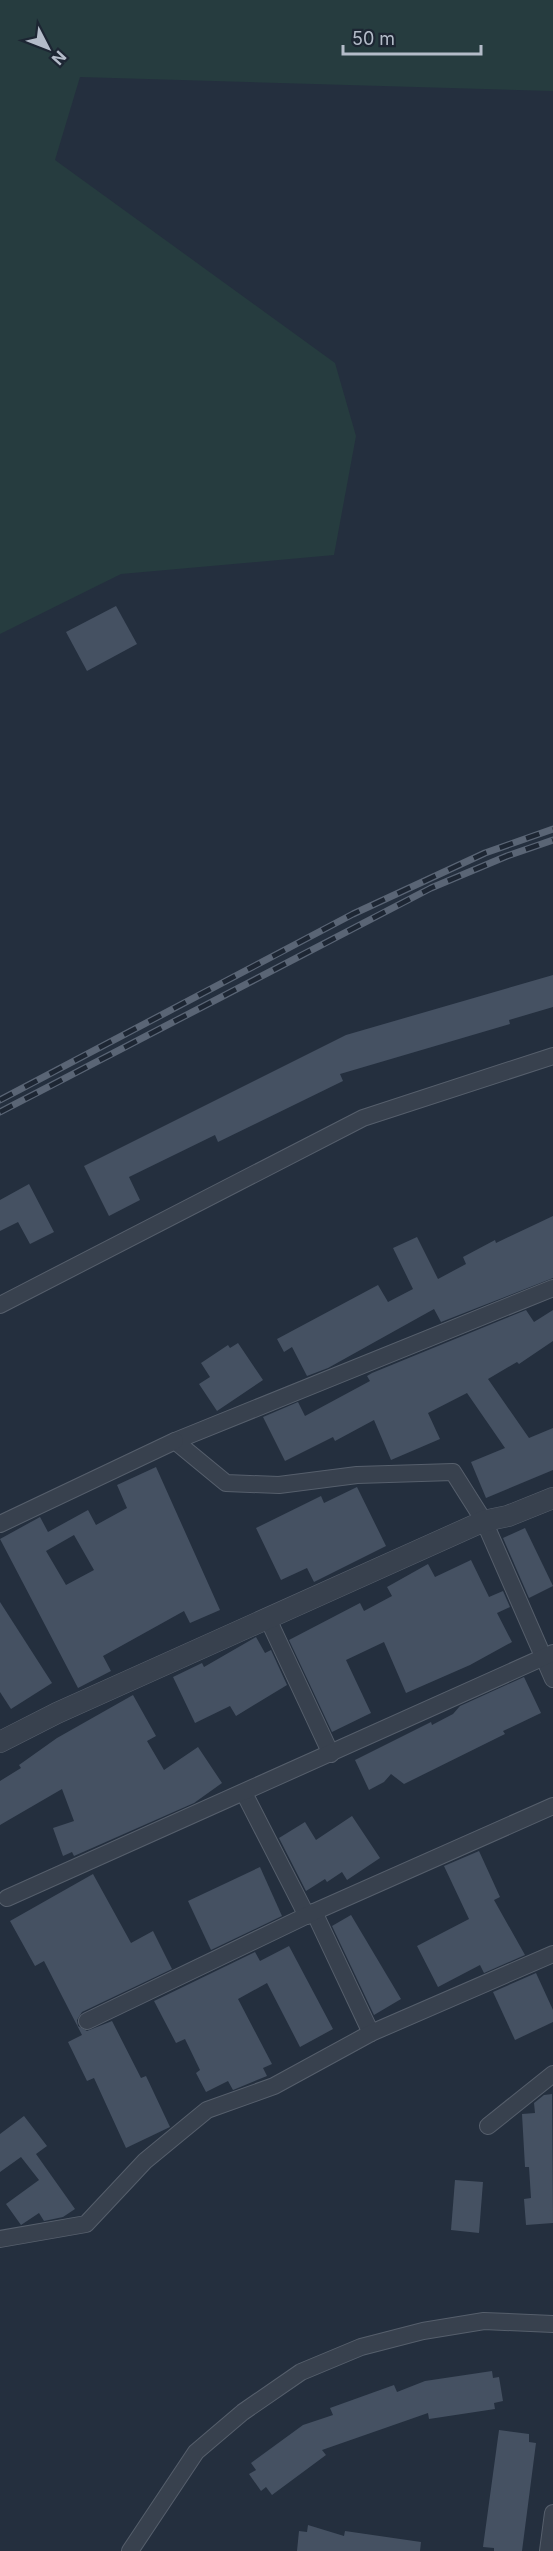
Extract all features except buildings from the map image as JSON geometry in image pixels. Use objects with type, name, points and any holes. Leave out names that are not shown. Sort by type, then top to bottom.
[{"type":"street","points":[[0,1305],[363,1118],[553,1056]]},
{"type":"street","points":[[0,1524],[175,1442],[553,1288]]},
{"type":"street","points":[[175,1442],[226,1483],[279,1485],[357,1475],[453,1472],[484,1521],[548,1655],[553,1679]]},
{"type":"street","points":[[0,1742],[57,1713],[484,1521],[508,1516],[553,1498]]},
{"type":"street","points":[[268,1619],[331,1754]]},
{"type":"street","points":[[7,1898],[548,1655]]},
{"type":"street","points":[[244,1793],[371,2032]]},
{"type":"street","points":[[87,2021],[310,1914],[553,1806]]},
{"type":"street","points":[[0,2239],[86,2224],[146,2161],[207,2110],[274,2086],[371,2032],[553,1954]]},
{"type":"street","points":[[488,2126],[553,2074]]},
{"type":"street","points":[[130,2551],[196,2452],[243,2412],[301,2372],[361,2347],[423,2331],[484,2321],[553,2324]]},
{"type":"street","points":[[548,2551],[553,2513]]},
{"type":"green space","points":[[0,0],[553,0],[553,91],[80,77],[55,160],[335,363],[356,436],[334,555],[121,574],[0,634]]},
{"type":"railway","points":[[0,1100],[353,914],[485,853],[553,829]]},
{"type":"railway","points":[[0,1112],[431,888],[507,856],[553,840]]}]
